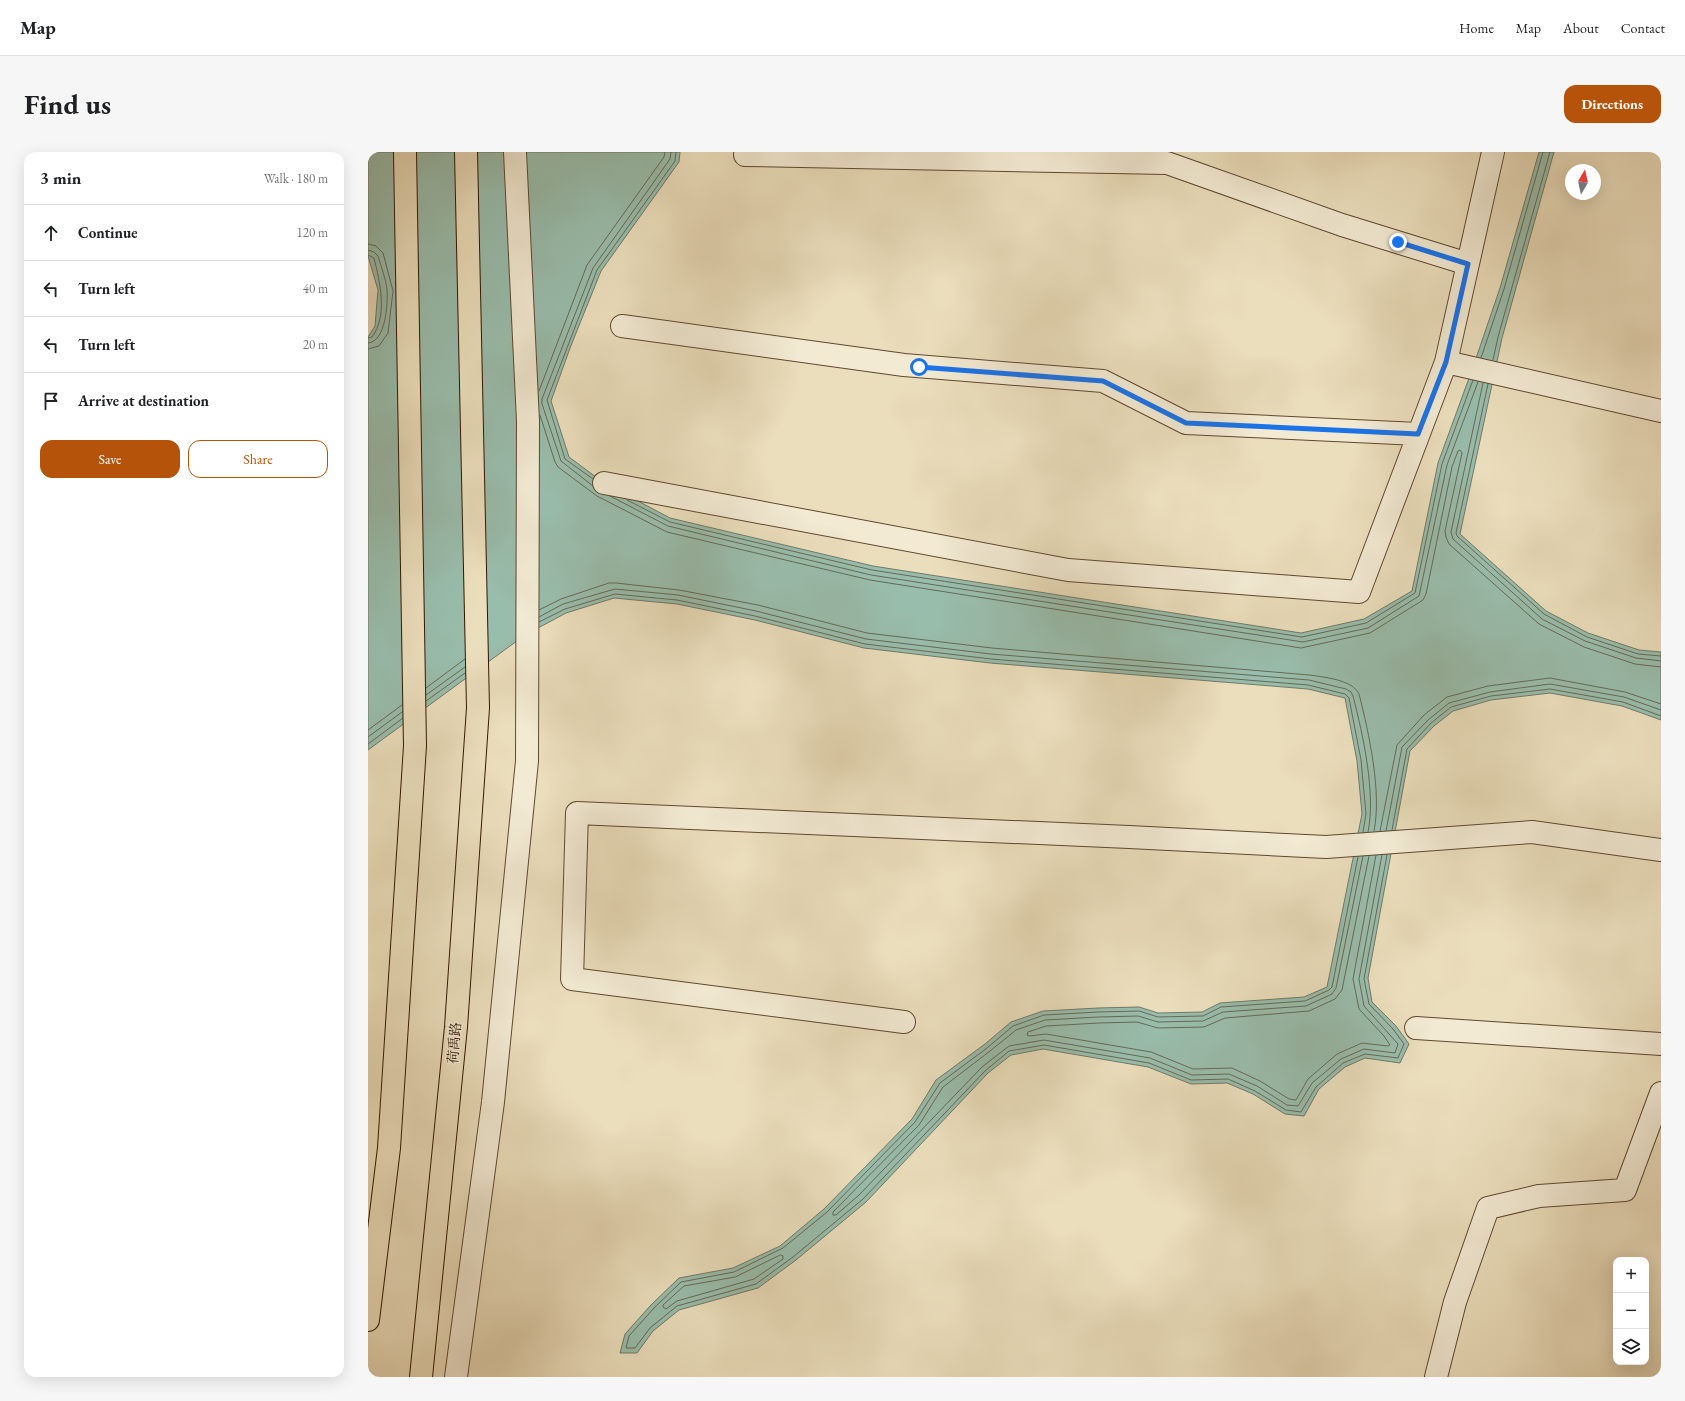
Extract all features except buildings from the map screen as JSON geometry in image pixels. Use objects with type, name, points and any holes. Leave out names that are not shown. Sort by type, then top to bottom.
[{"type":"main road","points":[[368,1320],[389,1148],[415,746],[406,152]]},
{"type":"main road","name":"荷禹路","points":[[421,1377],[456,1027],[478,708],[466,152]]},
{"type":"street","points":[[456,1377],[493,1102],[527,761],[528,421],[515,152]]},
{"type":"street","points":[[604,483],[1068,570],[1358,592],[1446,362],[1493,152]]},
{"type":"street","points":[[744,155],[1167,163],[1342,225],[1468,264]]},
{"type":"street","points":[[622,326],[904,365],[1103,381],[1186,423],[1418,434]]},
{"type":"street","points":[[1446,362],[1661,411]]},
{"type":"street","points":[[904,1022],[572,979],[577,813],[1326,847],[1532,832],[1661,850]]},
{"type":"street","points":[[1416,1028],[1661,1044]]},
{"type":"street","points":[[1436,1377],[1455,1302],[1488,1208],[1539,1196],[1625,1190],[1661,1093]]},
{"type":"water","points":[[368,152],[680,152],[679,162],[601,271],[570,348],[551,401],[569,457],[604,483],[670,518],[873,566],[1301,633],[1364,619],[1412,591],[1438,463],[1500,288],[1539,152],[1554,152],[1502,338],[1460,534],[1546,611],[1588,633],[1639,650],[1661,652],[1661,720],[1622,706],[1550,693],[1491,700],[1453,711],[1434,726],[1410,751],[1368,978],[1372,1002],[1396,1026],[1409,1044],[1400,1063],[1365,1058],[1345,1067],[1319,1089],[1304,1116],[1285,1114],[1253,1094],[1227,1083],[1191,1084],[1148,1067],[1043,1049],[1011,1055],[988,1073],[866,1202],[796,1260],[758,1288],[679,1310],[653,1331],[637,1353],[620,1353],[625,1334],[651,1305],[679,1278],[733,1268],[780,1246],[824,1209],[912,1119],[936,1080],[985,1044],[1011,1022],[1043,1011],[1098,1008],[1139,1007],[1158,1013],[1202,1012],[1220,1003],[1304,997],[1327,987],[1362,814],[1357,761],[1345,698],[1308,689],[990,663],[864,648],[755,620],[677,604],[614,598],[566,613],[525,635],[368,750],[368,337],[375,326],[378,290],[368,256]]},
{"type":"route","points":[[919,367],[1103,381],[1186,423],[1418,434],[1446,362],[1468,264],[1398,242]]}]
